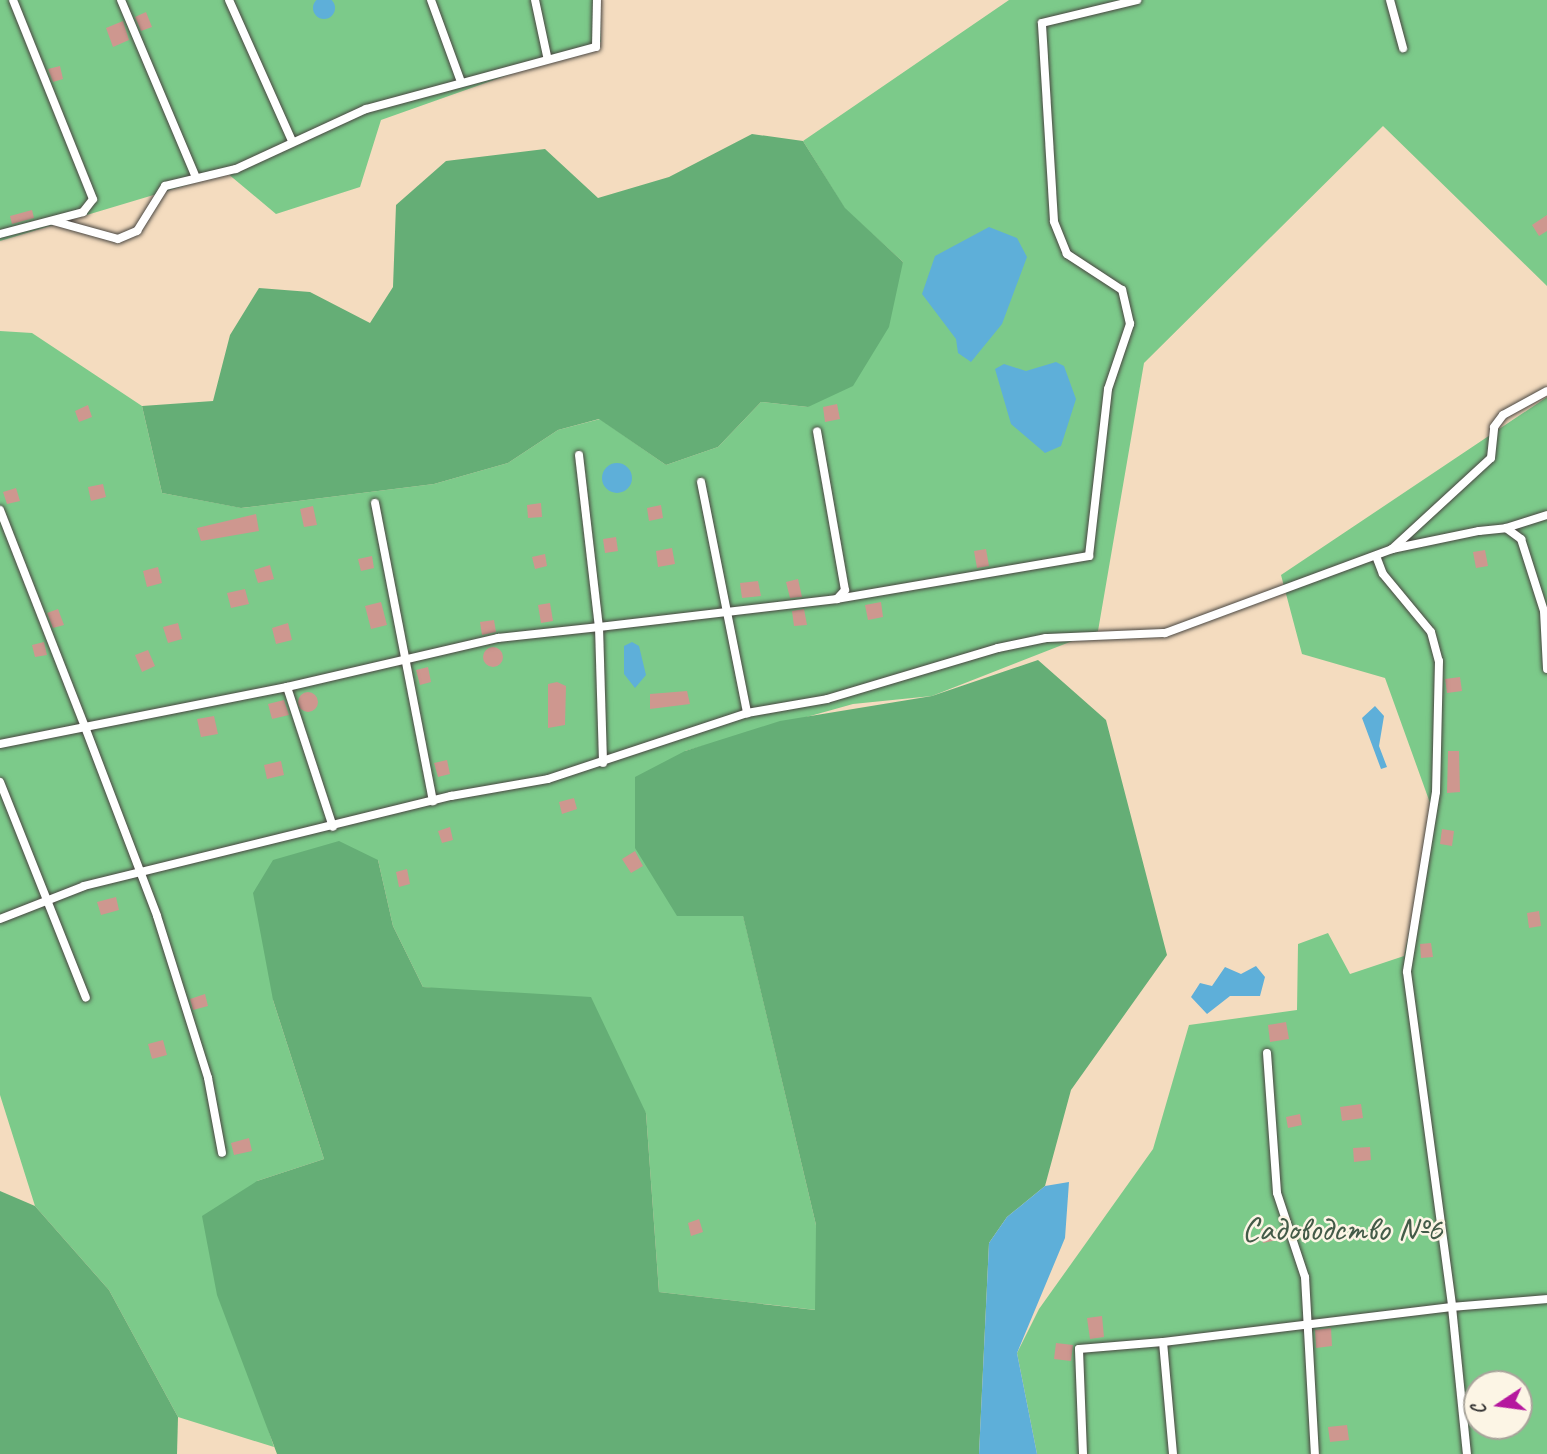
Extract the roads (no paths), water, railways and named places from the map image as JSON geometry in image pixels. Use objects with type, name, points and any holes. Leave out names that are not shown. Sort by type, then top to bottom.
[{"type":"lane","points":[[0,234],[83,212],[93,199],[13,0]]},
{"type":"lane","points":[[121,0],[195,175]]},
{"type":"lane","points":[[229,0],[292,141]]},
{"type":"lane","points":[[431,0],[461,82]]},
{"type":"lane","points":[[535,0],[547,56]]},
{"type":"lane","points":[[53,221],[118,239],[137,231],[165,186],[195,175],[236,170],[292,141],[366,109],[547,56],[596,47],[597,0]]},
{"type":"lane","points":[[0,744],[287,688],[401,658],[498,638],[837,598],[1089,556],[1108,390],[1130,324],[1122,290],[1067,254],[1054,221],[1042,23],[1137,0]]},
{"type":"lane","points":[[1390,0],[1404,48]]},
{"type":"lane","points":[[1392,549],[1491,458],[1494,427],[1503,415],[1547,391]]},
{"type":"lane","points":[[817,431],[845,590],[837,598]]},
{"type":"lane","points":[[579,455],[599,627],[603,763]]},
{"type":"lane","points":[[701,482],[724,613],[747,713]]},
{"type":"lane","points":[[375,503],[401,658],[433,801]]},
{"type":"lane","points":[[0,510],[140,872],[208,1078],[222,1153]]},
{"type":"lane","points":[[0,919],[43,898],[433,801],[603,763],[747,713],[827,699],[1045,638],[1165,633],[1392,549],[1507,528],[1547,515]]},
{"type":"lane","points":[[1507,528],[1521,539],[1544,611],[1547,669]]},
{"type":"lane","points":[[1376,556],[1383,574],[1431,632],[1439,661],[1436,792],[1407,972],[1452,1307],[1467,1454]]},
{"type":"lane","points":[[287,688],[333,827]]},
{"type":"lane","points":[[0,782],[43,898],[86,998]]},
{"type":"lane","points":[[1266,1053],[1277,1193],[1305,1277],[1305,1322],[1315,1454]]},
{"type":"lane","points":[[1083,1454],[1079,1349],[1163,1342],[1305,1322],[1547,1299]]},
{"type":"lane","points":[[1163,1342],[1173,1454]]},
{"type":"water","points":[[324,-3],[332,0],[335,8],[332,16],[324,19],[316,16],[313,8],[316,0]]},
{"type":"water","points":[[989,227],[1017,238],[1027,257],[1002,324],[971,362],[958,353],[956,339],[922,294],[935,256]]},
{"type":"water","points":[[1056,362],[1064,366],[1076,399],[1061,446],[1045,453],[1011,424],[995,369],[1004,364],[1026,371]]},
{"type":"water","points":[[617,463],[627,468],[632,478],[627,488],[617,493],[607,488],[602,478],[607,468]]},
{"type":"water","points":[[632,642],[639,646],[646,675],[635,688],[624,674],[624,646]]},
{"type":"water","points":[[1375,706],[1384,716],[1379,746],[1387,767],[1381,769],[1362,718]]},
{"type":"water","points":[[1256,966],[1265,977],[1260,996],[1230,996],[1207,1014],[1191,997],[1200,983],[1212,986],[1225,967],[1241,974]]},
{"type":"water","points":[[1069,1182],[1065,1238],[1017,1353],[1037,1454],[979,1454],[989,1243],[1007,1217],[1045,1186]]},
{"type":"park label","name":"Садоводство №6","points":[[1342,1229]]}]
